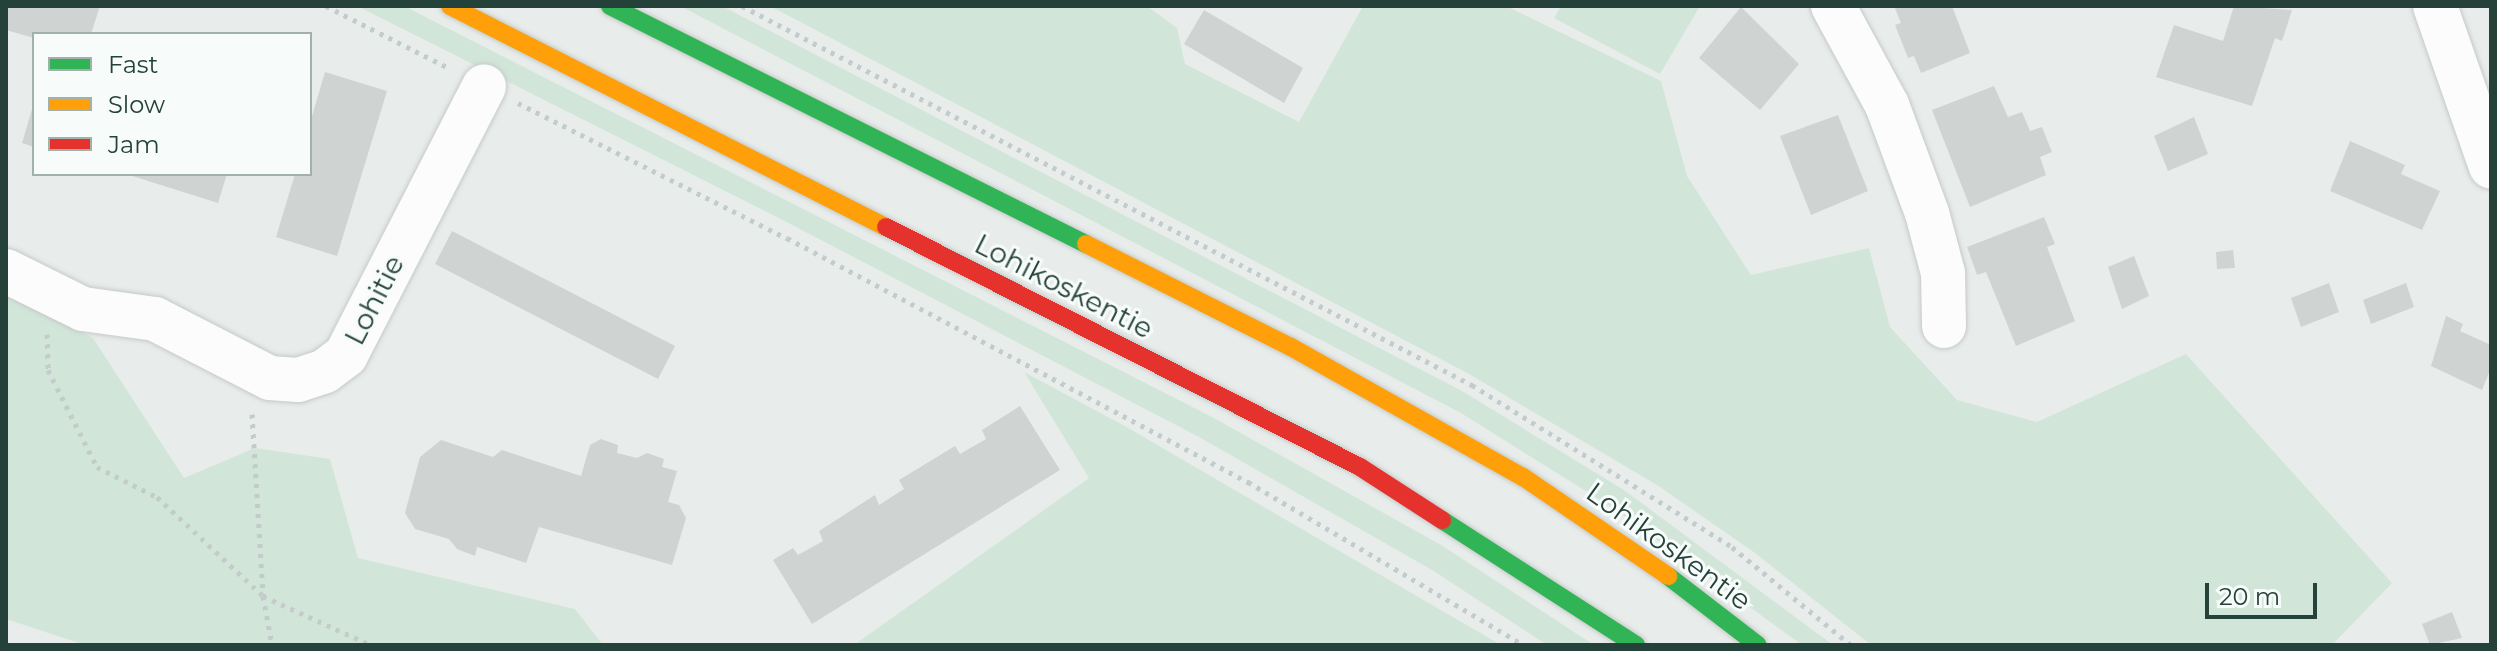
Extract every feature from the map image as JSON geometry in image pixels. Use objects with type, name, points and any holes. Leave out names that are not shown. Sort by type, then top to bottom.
[{"type":"main road","name":"Lohikoskentie","points":[[450,6],[1360,467],[1636,645]]},
{"type":"main road","name":"Lohikoskentie","points":[[610,6],[1291,347],[1523,477],[1677,582],[1758,645]]},
{"type":"street","points":[[1833,6],[1887,105],[1924,206],[1943,273],[1944,326]]},
{"type":"street","points":[[2435,6],[2491,167]]},
{"type":"street","name":"Lohitie","points":[[6,271],[83,309],[155,319],[270,378],[298,380],[325,371],[346,355],[476,82]]},
{"type":"path","points":[[326,6],[787,238],[1248,482],[1524,645]]},
{"type":"path","points":[[45,291],[48,370],[97,467],[157,497],[263,596],[371,645]]},
{"type":"path","points":[[252,369],[263,596],[272,645]]},
{"type":"green space","points":[[357,6],[404,6],[1214,418],[1441,545],[1594,645],[1547,645],[1432,570],[1199,437],[771,214]]},
{"type":"green space","points":[[680,6],[722,6],[1462,391],[1624,490],[1833,645],[1802,645],[1613,508],[1461,413]]},
{"type":"green space","points":[[770,6],[1147,6],[1177,28],[1185,64],[1299,122],[1363,6],[1506,6],[1661,81],[1687,176],[1751,275],[1869,248],[1890,327],[1957,400],[2037,422],[2186,354],[2392,583],[2332,645],[1871,645],[1755,553],[1657,485],[1469,374]]},
{"type":"green space","points":[[1561,6],[1700,6],[1660,74],[1554,18]]},
{"type":"green space","points":[[6,290],[93,338],[184,478],[255,448],[330,459],[358,558],[575,609],[603,645],[85,645],[6,619]]},
{"type":"green space","points":[[1024,372],[1123,425],[1501,645],[854,645],[1089,478]]},
{"type":"building","points":[[6,6],[100,6],[92,32],[32,32],[32,37],[6,30]]},
{"type":"building","points":[[1894,6],[1952,6],[1970,53],[1921,73],[1914,56],[1908,58],[1895,25],[1901,23]]},
{"type":"building","points":[[2234,6],[2292,10],[2282,41],[2275,38],[2252,106],[2156,77],[2174,25],[2223,41]]},
{"type":"building","points":[[1741,7],[1799,64],[1760,110],[1699,58]]},
{"type":"building","points":[[1204,10],[1303,68],[1284,103],[1184,44]]},
{"type":"building","points":[[325,72],[387,91],[337,256],[276,237],[294,176],[312,176],[312,116]]},
{"type":"building","points":[[1994,86],[2008,117],[2022,112],[2030,131],[2042,127],[2052,152],[2040,157],[2046,175],[1970,207],[1932,110]]},
{"type":"building","points":[[32,109],[32,146],[22,143]]},
{"type":"building","points":[[1838,115],[1868,191],[1811,215],[1780,136]]},
{"type":"building","points":[[2194,117],[2208,154],[2168,171],[2154,136]]},
{"type":"building","points":[[2350,141],[2405,165],[2401,174],[2440,191],[2422,230],[2330,191]]},
{"type":"building","points":[[132,176],[226,176],[218,203]]},
{"type":"building","points":[[2044,217],[2055,244],[2047,247],[2075,321],[2016,346],[1986,272],[1977,275],[1967,247]]},
{"type":"building","points":[[452,231],[675,346],[658,379],[435,264]]},
{"type":"building","points":[[2233,250],[2235,268],[2217,269],[2216,252]]},
{"type":"building","points":[[2134,256],[2149,296],[2122,309],[2108,267]]},
{"type":"building","points":[[2329,283],[2339,312],[2301,327],[2291,298]]},
{"type":"building","points":[[2406,283],[2414,307],[2371,324],[2363,300]]},
{"type":"building","points":[[2446,316],[2463,324],[2460,331],[2491,345],[2491,368],[2482,390],[2431,366]]},
{"type":"building","points":[[1020,406],[1060,470],[812,624],[773,560],[793,548],[798,555],[823,541],[819,531],[875,495],[879,505],[904,489],[899,480],[955,446],[960,454],[986,439],[982,430]]},
{"type":"building","points":[[601,439],[618,445],[617,453],[637,458],[647,453],[664,459],[662,467],[677,471],[668,502],[679,505],[686,518],[672,565],[539,527],[526,563],[477,547],[475,556],[457,549],[449,539],[415,529],[405,513],[420,457],[441,440],[493,457],[502,450],[581,476],[590,445]]},
{"type":"building","points":[[2452,612],[2462,638],[2430,645],[2422,624]]},
{"type":"traffic: fast","points":[[610,6],[1086,244]]},
{"type":"traffic: fast","points":[[1442,520],[1636,645]]},
{"type":"traffic: fast","points":[[1668,576],[1758,645]]},
{"type":"traffic: slow","points":[[450,6],[886,227]]},
{"type":"traffic: slow","points":[[1086,244],[1291,347],[1523,477],[1668,576]]},
{"type":"traffic: jam","points":[[886,227],[1360,467],[1442,520]]}]
